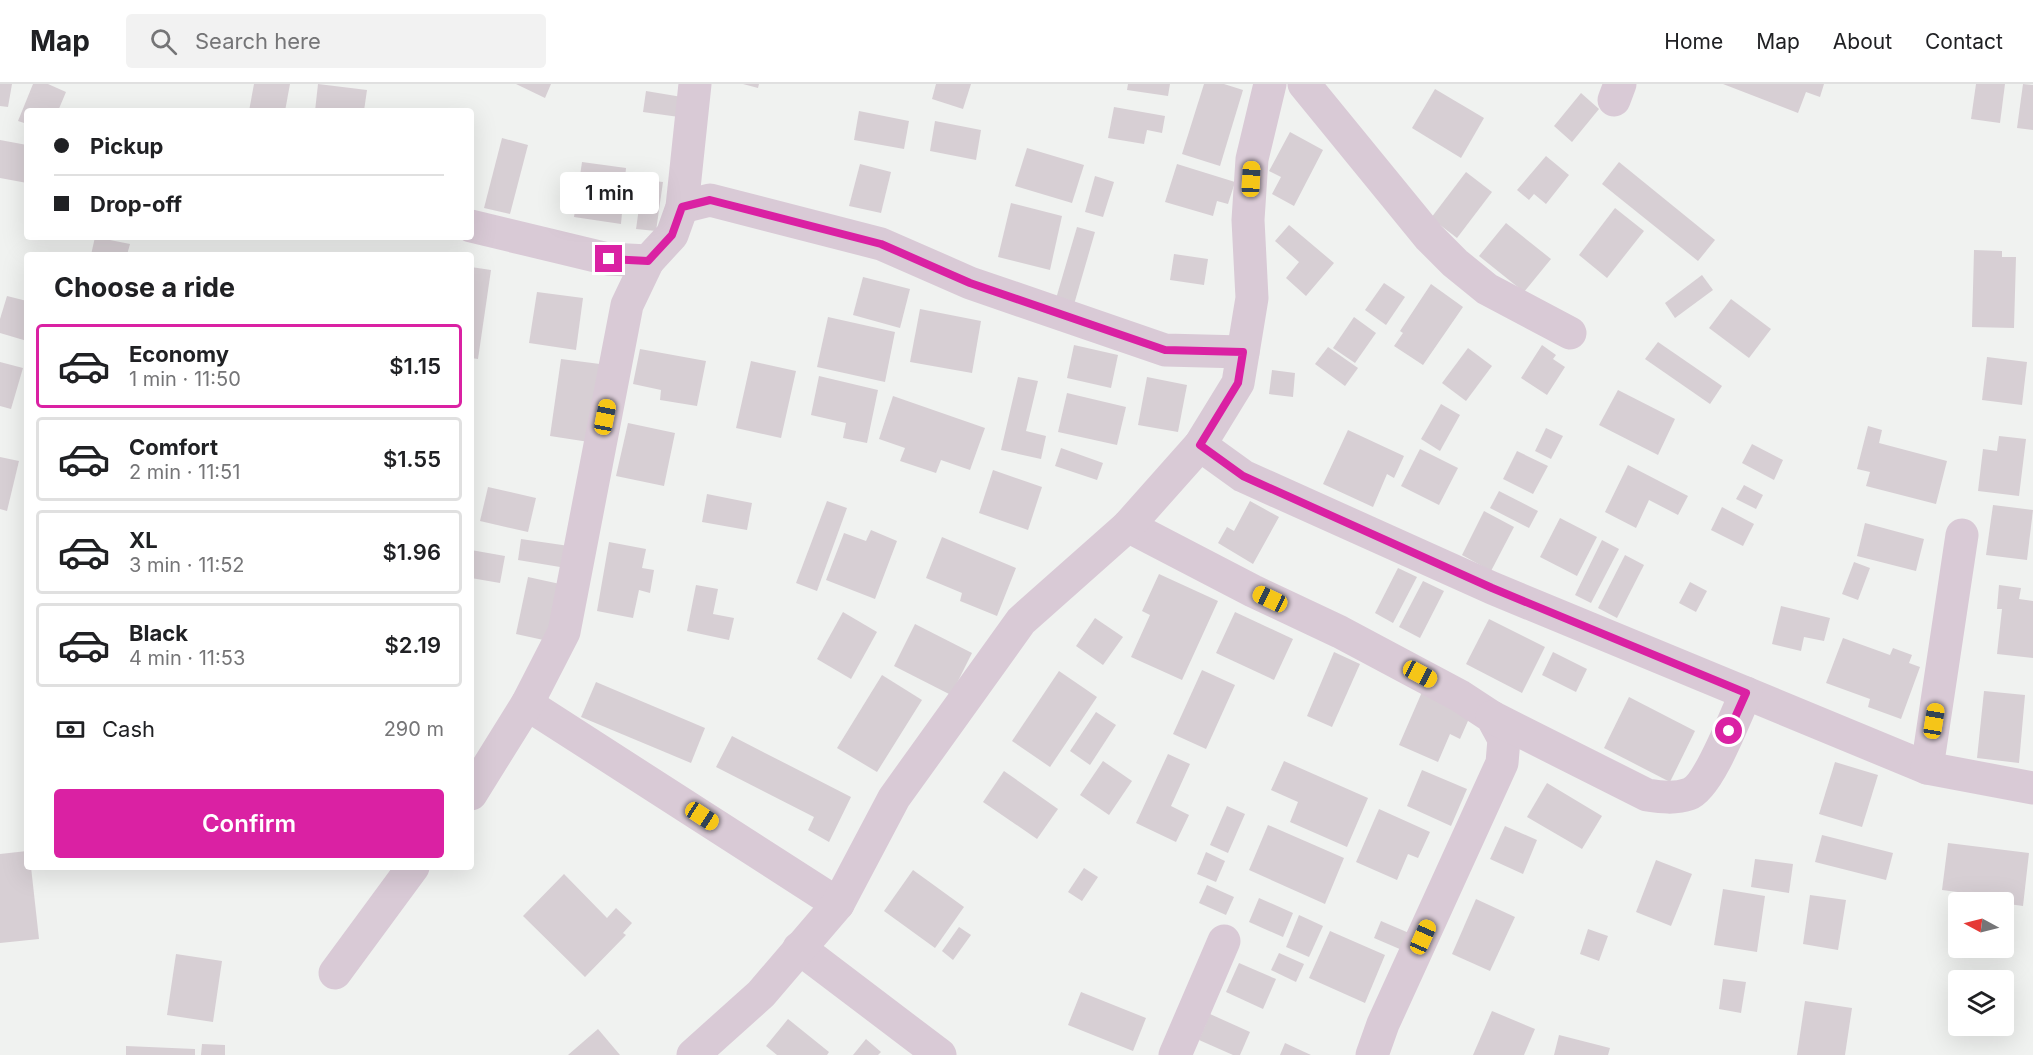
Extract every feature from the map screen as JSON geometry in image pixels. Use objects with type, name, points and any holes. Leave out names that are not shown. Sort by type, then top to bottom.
[{"type":"street","points":[[474,789],[527,704],[564,632],[627,305],[648,261],[672,235],[682,207],[695,84]]},
{"type":"street","points":[[693,1055],[761,994],[838,904],[894,798],[1021,621],[1128,526],[1200,445],[1238,383],[1252,298],[1248,220],[1252,159],[1270,84]]},
{"type":"street","points":[[1304,84],[1429,237],[1455,263],[1487,289],[1570,333]]},
{"type":"street","points":[[682,207],[710,200],[881,244],[970,283],[1165,350],[1243,352]]},
{"type":"street","points":[[474,227],[609,259],[648,261]]},
{"type":"street","points":[[1200,445],[1243,476],[1492,588],[1927,768],[2033,788]]},
{"type":"street","points":[[1128,526],[1253,591],[1340,632],[1460,696],[1492,717],[1647,795],[1668,798],[1691,794],[1711,770],[1746,693]]},
{"type":"street","points":[[1927,768],[1962,535]]},
{"type":"street","points":[[527,704],[838,904]]},
{"type":"street","points":[[1372,1055],[1383,1024],[1502,763],[1504,739],[1492,717]]},
{"type":"street","points":[[335,973],[411,870]]},
{"type":"street","points":[[1174,1055],[1224,941]]},
{"type":"street","points":[[799,948],[940,1055]]},
{"type":"building","points":[[0,84],[12,84],[8,107],[0,106]]},
{"type":"building","points":[[33,84],[48,84],[66,92],[59,108],[24,108],[24,123],[18,121]]},
{"type":"building","points":[[254,84],[290,84],[286,108],[250,108]]},
{"type":"building","points":[[318,84],[367,90],[364,108],[315,108]]},
{"type":"building","points":[[516,84],[551,84],[545,98]]},
{"type":"building","points":[[743,84],[759,84],[758,88]]},
{"type":"building","points":[[936,84],[971,84],[963,109],[932,99]]},
{"type":"building","points":[[1128,84],[1170,84],[1168,96],[1127,90]]},
{"type":"building","points":[[1204,84],[1224,84],[1243,90],[1220,166],[1182,154]]},
{"type":"building","points":[[1723,84],[1824,84],[1820,97],[1806,92],[1798,113]]},
{"type":"building","points":[[1976,84],[2005,84],[2000,123],[1971,119]]},
{"type":"building","points":[[2023,84],[2033,85],[2033,130],[2017,128]]},
{"type":"building","points":[[1435,89],[1484,118],[1461,158],[1412,128]]},
{"type":"building","points":[[646,91],[682,97],[679,117],[643,112]]},
{"type":"building","points":[[1581,93],[1599,109],[1572,142],[1554,126]]},
{"type":"building","points":[[1114,107],[1165,116],[1162,133],[1147,130],[1144,144],[1108,138]]},
{"type":"building","points":[[859,111],[909,121],[904,149],[854,140]]},
{"type":"building","points":[[935,121],[981,130],[976,160],[930,151]]},
{"type":"building","points":[[1290,132],[1323,150],[1294,206],[1272,194],[1281,177],[1269,171]]},
{"type":"building","points":[[502,138],[528,145],[510,214],[484,208]]},
{"type":"building","points":[[0,140],[24,144],[24,182],[0,178]]},
{"type":"building","points":[[1027,148],[1084,165],[1072,203],[1015,186]]},
{"type":"building","points":[[1546,156],[1569,175],[1546,204],[1534,194],[1529,200],[1517,190]]},
{"type":"building","points":[[582,162],[626,168],[621,224],[574,217]]},
{"type":"building","points":[[1619,162],[1715,240],[1698,261],[1602,184]]},
{"type":"building","points":[[860,164],[891,172],[881,213],[849,206]]},
{"type":"building","points":[[1177,164],[1235,182],[1228,204],[1217,201],[1213,216],[1165,202]]},
{"type":"building","points":[[1466,172],[1492,192],[1457,238],[1431,218]]},
{"type":"building","points":[[1095,176],[1114,182],[1103,217],[1085,212]]},
{"type":"building","points":[[643,180],[663,182],[656,231],[636,229]]},
{"type":"building","points":[[1011,203],[1062,216],[1050,270],[998,257]]},
{"type":"building","points":[[1615,208],[1644,231],[1607,278],[1579,255]]},
{"type":"building","points":[[1506,223],[1551,259],[1524,292],[1479,256]]},
{"type":"building","points":[[1289,225],[1334,263],[1306,296],[1286,278],[1299,262],[1275,241]]},
{"type":"building","points":[[1077,227],[1095,232],[1073,308],[1055,302]]},
{"type":"building","points":[[94,240],[130,244],[128,252],[92,252]]},
{"type":"building","points":[[1974,250],[2002,251],[2002,257],[2016,257],[2014,328],[1972,327]]},
{"type":"building","points":[[1174,254],[1208,259],[1204,285],[1170,280]]},
{"type":"building","points":[[474,267],[491,270],[478,359],[474,358]]},
{"type":"building","points":[[1702,275],[1713,290],[1675,318],[1665,303]]},
{"type":"building","points":[[863,277],[910,289],[900,328],[853,315]]},
{"type":"building","points":[[1384,283],[1405,297],[1386,325],[1365,310]]},
{"type":"building","points":[[1431,284],[1463,307],[1423,365],[1394,346],[1403,333],[1400,331]]},
{"type":"building","points":[[537,292],[583,298],[576,350],[529,343]]},
{"type":"building","points":[[7,296],[24,300],[24,340],[0,333],[0,319]]},
{"type":"building","points":[[1731,299],[1771,329],[1749,358],[1709,328]]},
{"type":"building","points":[[920,309],[981,321],[972,373],[910,362]]},
{"type":"building","points":[[828,317],[895,332],[885,382],[817,367]]},
{"type":"building","points":[[1354,317],[1376,333],[1355,363],[1333,348]]},
{"type":"building","points":[[1658,342],[1722,386],[1710,404],[1645,359]]},
{"type":"building","points":[[1074,345],[1118,355],[1111,388],[1067,378]]},
{"type":"building","points":[[1542,345],[1556,355],[1553,359],[1565,367],[1547,395],[1521,378]]},
{"type":"building","points":[[1328,347],[1358,368],[1345,386],[1315,364]]},
{"type":"building","points":[[1468,348],[1492,366],[1466,401],[1442,383]]},
{"type":"building","points":[[640,349],[706,361],[697,406],[660,400],[661,390],[633,384]]},
{"type":"building","points":[[1987,357],[2027,362],[2022,405],[1982,400]]},
{"type":"building","points":[[561,359],[600,364],[589,442],[550,436]]},
{"type":"building","points":[[751,361],[796,371],[781,438],[736,428]]},
{"type":"building","points":[[0,362],[23,368],[11,409],[0,406]]},
{"type":"building","points":[[1272,370],[1295,373],[1293,397],[1269,394]]},
{"type":"building","points":[[819,376],[878,390],[867,443],[843,438],[846,423],[811,415]]},
{"type":"building","points":[[1018,377],[1038,381],[1026,431],[1046,436],[1041,459],[1001,450]]},
{"type":"building","points":[[1147,377],[1187,385],[1178,432],[1138,425]]},
{"type":"building","points":[[1618,390],[1675,419],[1658,455],[1599,425]]},
{"type":"building","points":[[1067,393],[1126,407],[1117,445],[1058,432]]},
{"type":"building","points":[[893,396],[985,428],[970,470],[941,460],[936,473],[900,461],[905,448],[879,439]]},
{"type":"building","points":[[1441,404],[1460,415],[1440,451],[1421,439]]},
{"type":"building","points":[[628,423],[675,433],[664,486],[616,476]]},
{"type":"building","points":[[1868,426],[1882,430],[1879,443],[1947,461],[1936,504],[1866,486],[1870,472],[1857,469]]},
{"type":"building","points":[[1546,428],[1563,436],[1551,459],[1535,451]]},
{"type":"building","points":[[1348,430],[1404,456],[1394,478],[1387,474],[1373,507],[1323,484]]},
{"type":"building","points":[[1999,436],[2026,439],[2019,496],[1978,491],[1983,449],[1997,451]]},
{"type":"building","points":[[1752,444],[1783,460],[1774,480],[1742,463]]},
{"type":"building","points":[[1061,448],[1103,463],[1097,480],[1055,466]]},
{"type":"building","points":[[1420,449],[1458,468],[1439,505],[1401,486]]},
{"type":"building","points":[[1517,451],[1548,466],[1533,494],[1503,479]]},
{"type":"building","points":[[0,457],[19,461],[7,511],[0,509]]},
{"type":"building","points":[[1628,465],[1688,496],[1678,515],[1649,500],[1636,528],[1605,512]]},
{"type":"building","points":[[993,470],[1042,487],[1028,530],[979,513]]},
{"type":"building","points":[[1744,485],[1763,495],[1756,509],[1736,499]]},
{"type":"building","points":[[488,487],[536,498],[528,532],[480,521]]},
{"type":"building","points":[[1499,491],[1538,511],[1529,528],[1490,508]]},
{"type":"building","points":[[707,494],[752,503],[747,530],[702,522]]},
{"type":"building","points":[[827,501],[847,508],[817,591],[796,583]]},
{"type":"building","points":[[1250,501],[1279,517],[1253,564],[1218,543],[1227,527],[1234,531]]},
{"type":"building","points":[[1993,505],[2033,510],[2027,560],[1986,555]]},
{"type":"building","points":[[1722,507],[1754,524],[1743,546],[1711,530]]},
{"type":"building","points":[[1484,511],[1514,527],[1491,571],[1462,555]]},
{"type":"building","points":[[1560,518],[1597,537],[1577,576],[1540,557]]},
{"type":"building","points":[[1865,523],[1924,539],[1916,571],[1857,556]]},
{"type":"building","points":[[871,530],[897,541],[875,599],[826,580],[844,533],[866,541]]},
{"type":"building","points":[[942,537],[1016,568],[997,616],[960,601],[962,593],[926,578]]},
{"type":"building","points":[[521,539],[569,546],[566,568],[518,560]]},
{"type":"building","points":[[1602,540],[1619,549],[1591,603],[1575,595]]},
{"type":"building","points":[[609,542],[646,549],[642,568],[654,570],[650,593],[639,590],[633,618],[597,611]]},
{"type":"building","points":[[474,551],[505,556],[500,583],[474,579]]},
{"type":"building","points":[[1625,555],[1644,565],[1617,618],[1598,608]]},
{"type":"building","points":[[1854,562],[1870,568],[1858,600],[1842,594]]},
{"type":"building","points":[[1398,568],[1417,577],[1393,623],[1375,613]]},
{"type":"building","points":[[1159,574],[1218,601],[1182,680],[1131,657],[1150,615],[1142,611]]},
{"type":"building","points":[[528,577],[560,584],[548,641],[516,634]]},
{"type":"building","points":[[1423,581],[1444,591],[1420,638],[1399,627]]},
{"type":"building","points":[[1690,582],[1707,591],[1696,612],[1679,603]]},
{"type":"building","points":[[696,585],[718,589],[713,614],[734,618],[729,640],[687,631]]},
{"type":"building","points":[[1999,585],[2021,588],[2019,599],[2033,601],[2033,658],[1997,654],[2002,609],[1997,609]]},
{"type":"building","points":[[1781,606],[1830,618],[1824,641],[1804,637],[1801,651],[1772,644]]},
{"type":"building","points":[[843,612],[877,632],[851,679],[817,659]]},
{"type":"building","points":[[1235,612],[1293,639],[1274,680],[1216,653]]},
{"type":"building","points":[[1095,618],[1123,637],[1103,665],[1076,646]]},
{"type":"building","points":[[1489,619],[1545,647],[1522,693],[1466,664]]},
{"type":"building","points":[[915,624],[972,653],[951,695],[894,666]]},
{"type":"building","points":[[1843,638],[1890,655],[1893,648],[1912,655],[1909,663],[1920,667],[1901,719],[1868,707],[1870,699],[1826,683]]},
{"type":"building","points":[[1334,652],[1360,664],[1332,727],[1307,716]]},
{"type":"building","points":[[1553,652],[1587,669],[1576,692],[1542,675]]},
{"type":"building","points":[[1202,670],[1235,685],[1206,749],[1173,734]]},
{"type":"building","points":[[1059,671],[1097,697],[1050,767],[1012,741]]},
{"type":"building","points":[[882,675],[922,700],[877,772],[837,748]]},
{"type":"building","points":[[596,682],[705,728],[691,763],[581,717]]},
{"type":"building","points":[[1984,691],[2025,695],[2019,763],[1977,758]]},
{"type":"building","points":[[1422,692],[1471,714],[1460,739],[1450,734],[1438,762],[1399,745]]},
{"type":"building","points":[[1629,697],[1695,731],[1670,782],[1604,748]]},
{"type":"building","points":[[1096,712],[1116,725],[1090,765],[1070,751]]},
{"type":"building","points":[[732,736],[851,797],[829,842],[808,830],[814,817],[716,767]]},
{"type":"building","points":[[1168,754],[1190,764],[1171,806],[1189,815],[1176,842],[1136,823]]},
{"type":"building","points":[[1103,761],[1132,781],[1109,815],[1080,795]]},
{"type":"building","points":[[1284,761],[1368,798],[1347,847],[1290,822],[1298,802],[1271,790]]},
{"type":"building","points":[[1835,762],[1878,775],[1862,827],[1819,814]]},
{"type":"building","points":[[1422,770],[1467,789],[1451,826],[1407,806]]},
{"type":"building","points":[[1004,771],[1058,809],[1037,839],[983,802]]},
{"type":"building","points":[[1547,783],[1602,816],[1582,849],[1527,817]]},
{"type":"building","points":[[1227,806],[1245,814],[1228,853],[1210,845]]},
{"type":"building","points":[[1379,809],[1430,832],[1418,858],[1408,854],[1397,880],[1356,862]]},
{"type":"building","points":[[1268,825],[1344,858],[1325,904],[1249,870]]},
{"type":"building","points":[[1505,826],[1537,840],[1523,874],[1490,859]]},
{"type":"building","points":[[1822,835],[1893,853],[1886,880],[1815,862]]},
{"type":"building","points":[[1948,843],[2029,853],[2023,906],[2014,905],[2014,892],[1942,890]]},
{"type":"building","points":[[24,851],[24,870],[31,870],[39,939],[0,943],[0,854]]},
{"type":"building","points":[[1206,852],[1225,861],[1216,882],[1197,874]]},
{"type":"building","points":[[1755,859],[1793,864],[1789,893],[1751,887]]},
{"type":"building","points":[[1656,860],[1692,874],[1671,926],[1636,912]]},
{"type":"building","points":[[1084,868],[1098,877],[1082,901],[1068,892]]},
{"type":"building","points":[[913,870],[964,907],[935,948],[884,911]]},
{"type":"building","points":[[564,874],[607,918],[616,908],[632,923],[623,933],[626,935],[585,977],[523,916]]},
{"type":"building","points":[[1207,885],[1234,897],[1226,915],[1199,903]]},
{"type":"building","points":[[1723,889],[1765,896],[1757,952],[1714,945]]},
{"type":"building","points":[[1810,895],[1846,900],[1838,950],[1803,944]]},
{"type":"building","points":[[1259,898],[1293,913],[1283,937],[1249,922]]},
{"type":"building","points":[[1476,899],[1515,917],[1490,971],[1452,954]]},
{"type":"building","points":[[1299,915],[1323,926],[1309,957],[1286,947]]},
{"type":"building","points":[[1381,921],[1416,936],[1409,953],[1374,938]]},
{"type":"building","points":[[959,927],[971,935],[953,960],[942,951]]},
{"type":"building","points":[[1588,929],[1608,936],[1599,961],[1580,954]]},
{"type":"building","points":[[1330,931],[1385,955],[1365,1003],[1309,978]]},
{"type":"building","points":[[1279,953],[1304,964],[1296,982],[1271,970]]},
{"type":"building","points":[[176,954],[222,961],[213,1022],[167,1015]]},
{"type":"building","points":[[1239,963],[1276,979],[1263,1009],[1226,992]]},
{"type":"building","points":[[1723,979],[1746,982],[1741,1013],[1719,1009]]},
{"type":"building","points":[[1081,992],[1146,1018],[1133,1051],[1068,1025]]},
{"type":"building","points":[[1805,1001],[1852,1008],[1845,1055],[1797,1055]]},
{"type":"building","points":[[1492,1011],[1535,1029],[1524,1055],[1473,1055]]},
{"type":"building","points":[[1210,1014],[1250,1032],[1240,1055],[1233,1055],[1199,1040]]},
{"type":"building","points":[[788,1019],[829,1052],[827,1055],[777,1055],[766,1046]]},
{"type":"building","points":[[598,1029],[620,1055],[568,1055]]},
{"type":"building","points":[[1559,1035],[1610,1048],[1608,1055],[1554,1055]]},
{"type":"building","points":[[866,1039],[881,1052],[878,1055],[853,1055]]},
{"type":"building","points":[[1285,1043],[1311,1055],[1280,1055]]},
{"type":"building","points":[[202,1044],[225,1045],[225,1055],[201,1055]]},
{"type":"building","points":[[126,1046],[195,1049],[195,1055],[126,1055]]},
{"type":"route","points":[[609,259],[648,261],[672,235],[682,207],[710,200],[881,244],[970,283],[1113,330],[1165,350],[1243,352],[1238,383],[1200,445],[1243,476],[1492,588],[1746,693],[1729,731]]}]
